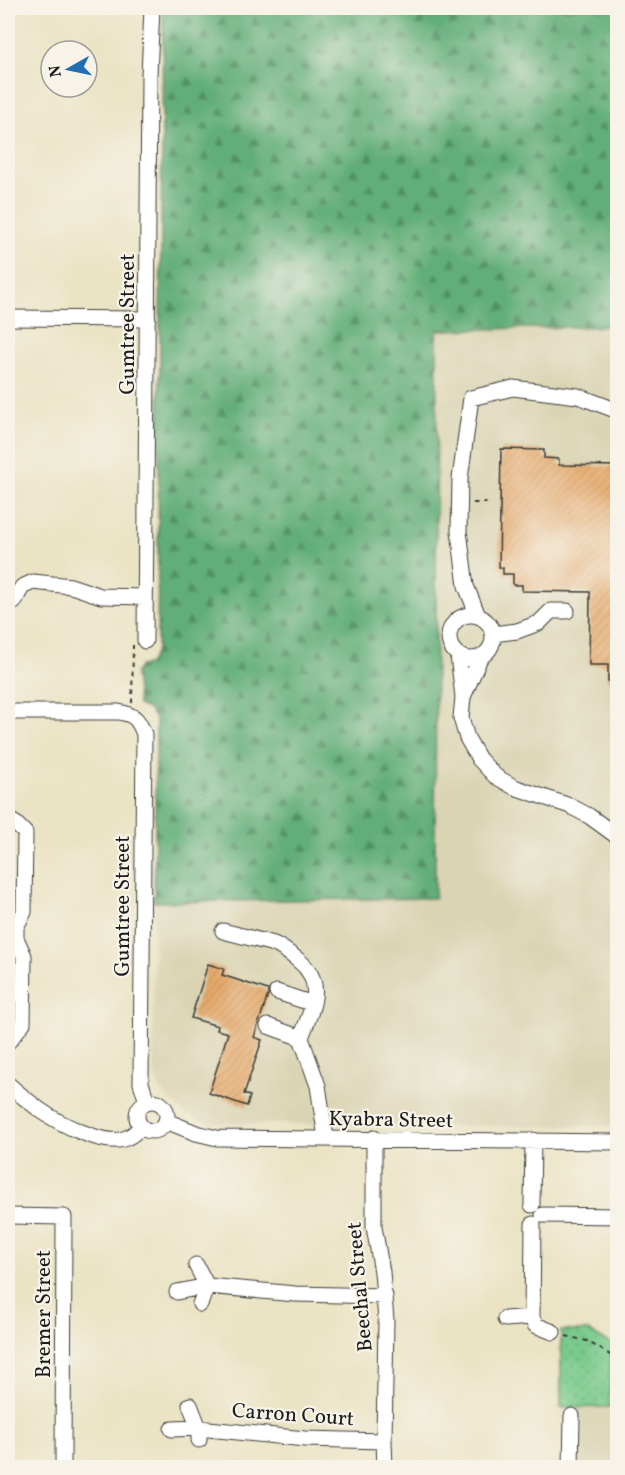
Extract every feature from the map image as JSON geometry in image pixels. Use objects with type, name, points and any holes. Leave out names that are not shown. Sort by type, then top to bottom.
[{"type":"street","name":"Gumtree Street","points":[[139,642],[145,597],[149,75],[152,8]]},
{"type":"street","points":[[8,318],[148,319]]},
{"type":"street","points":[[462,618],[466,586],[459,531],[459,503],[471,398],[513,388],[578,396],[618,411]]},
{"type":"street","points":[[8,605],[14,602],[22,587],[33,582],[71,586],[101,596],[145,597]]},
{"type":"street","points":[[466,586],[478,616]]},
{"type":"street","points":[[493,634],[517,631],[539,623],[551,611],[567,611]]},
{"type":"street","points":[[458,655],[472,660],[487,653],[493,643],[493,634],[488,622],[472,615],[455,622],[449,633],[451,645],[458,655],[463,697],[461,718],[467,738],[479,759],[495,776],[514,787],[570,806],[589,816],[618,837]]},
{"type":"street","points":[[463,697],[480,658]]},
{"type":"street","points":[[8,712],[119,712],[131,714]]},
{"type":"street","name":"Gumtree Street","points":[[131,714],[140,723],[144,734],[141,1083],[147,1102]]},
{"type":"street","points":[[8,819],[25,833],[24,912],[16,927],[16,938],[24,956],[23,1023],[8,1042]]},
{"type":"street","points":[[223,931],[274,944],[303,964],[313,978],[315,988],[313,1004],[302,1038],[318,1086],[326,1138]]},
{"type":"street","points":[[277,992],[313,1004]]},
{"type":"street","points":[[268,1026],[302,1038]]},
{"type":"street","points":[[8,1084],[42,1111],[70,1128],[94,1137],[112,1140],[125,1139],[141,1127]]},
{"type":"street","name":"Kyabra Street","points":[[147,1102],[154,1101],[162,1105],[166,1121],[196,1133],[217,1138],[618,1142]]},
{"type":"street","points":[[147,1102],[141,1106],[137,1114],[141,1127],[154,1131],[163,1127],[166,1121]]},
{"type":"street","name":"Beechal Street","points":[[374,1138],[374,1227],[382,1272],[386,1320],[384,1441],[386,1467]]},
{"type":"street","points":[[533,1140],[536,1215],[532,1317],[535,1325],[553,1332]]},
{"type":"street","points":[[536,1215],[618,1216]]},
{"type":"street","name":"Bremer Street","points":[[8,1216],[64,1216],[63,1467]]},
{"type":"street","points":[[196,1265],[207,1286],[200,1304]]},
{"type":"street","points":[[177,1292],[207,1286],[295,1294],[385,1296]]},
{"type":"street","points":[[505,1319],[532,1317]]},
{"type":"street","points":[[190,1405],[199,1434]]},
{"type":"street","points":[[571,1467],[572,1416]]},
{"type":"street","name":"Carron Court","points":[[172,1429],[199,1434],[384,1441]]},
{"type":"path","points":[[131,714],[139,642]]},
{"type":"path","points":[[553,1332],[586,1341],[617,1359]]},
{"type":"shaded area","points":[[617,326],[617,1126],[208,1123],[187,1115],[169,1100],[157,1085],[153,1069],[154,902],[435,897],[437,330]]},
{"type":"shaded area","points":[[611,1344],[617,1344],[617,1467],[577,1468],[578,1408],[609,1407]]},
{"type":"green space","points":[[163,8],[617,8],[617,326],[437,330],[435,898],[154,902],[156,720],[148,709],[138,705],[135,673],[140,666],[149,665],[157,649]]},
{"type":"green space","points":[[561,1331],[588,1331],[611,1344],[609,1407],[561,1408]]},
{"type":"building","points":[[501,449],[544,450],[544,458],[559,459],[559,465],[618,466],[618,681],[608,681],[608,665],[589,665],[590,592],[522,591],[522,585],[513,585],[513,574],[503,574],[503,568],[499,568]]},
{"type":"building","points":[[208,964],[224,969],[222,975],[268,990],[254,1037],[262,1040],[244,1094],[250,1096],[247,1106],[209,1093],[228,1033],[217,1030],[218,1026],[191,1018]]}]
